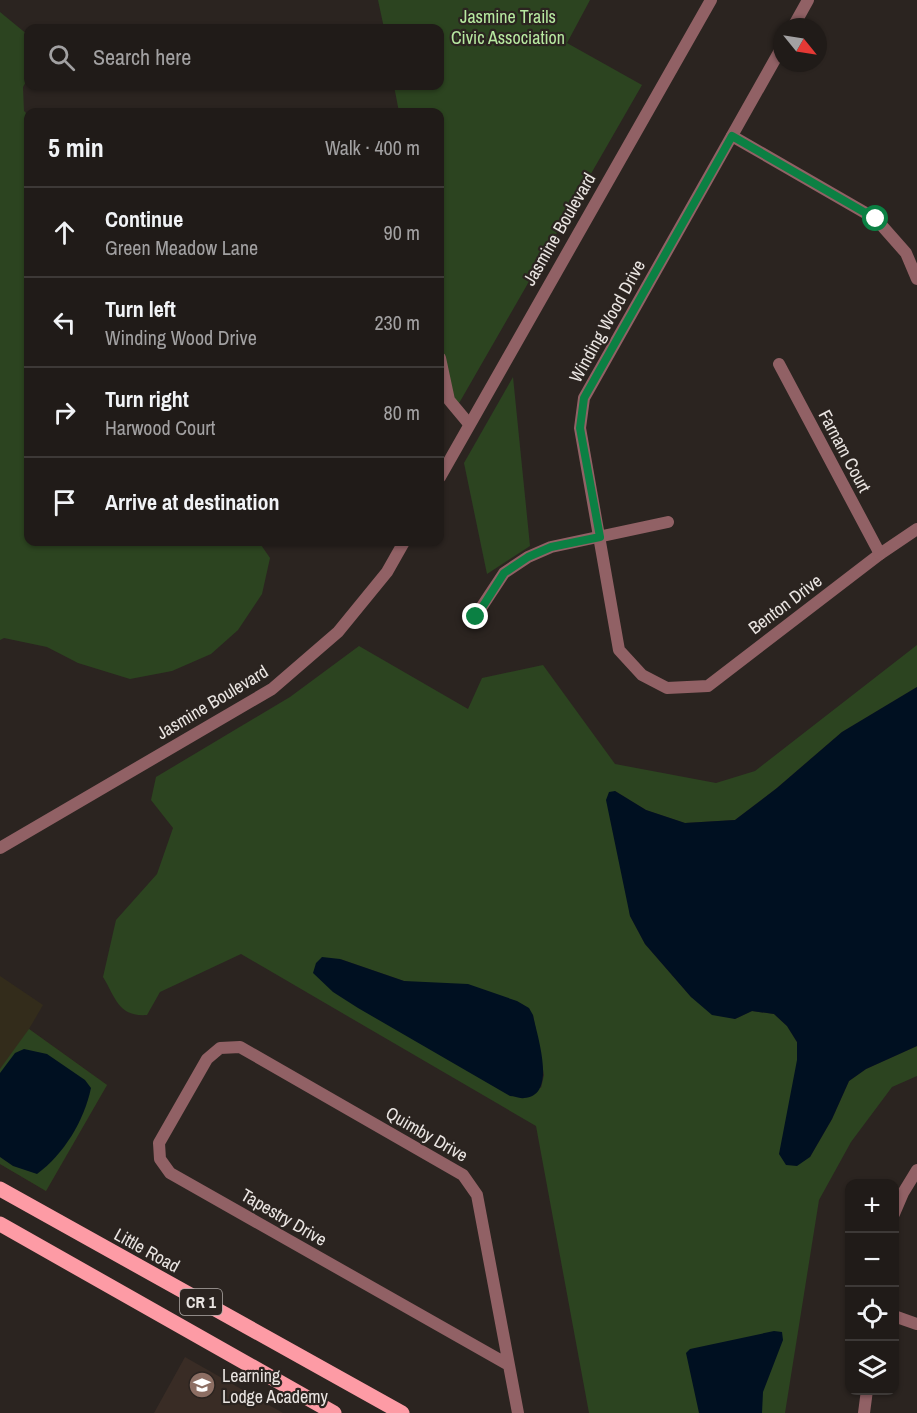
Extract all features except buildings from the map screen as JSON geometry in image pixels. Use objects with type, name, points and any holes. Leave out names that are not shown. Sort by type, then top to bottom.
[{"type":"main road","name":"Little Road","points":[[0,1189],[402,1413]]},
{"type":"main road","name":"CR 1","points":[[0,1224],[334,1413]]},
{"type":"street","name":"Jasmine Boulevard","points":[[444,470],[711,0]]},
{"type":"street","points":[[798,18],[808,0]]},
{"type":"street","name":"Winding Wood Drive","points":[[667,688],[642,675],[619,650],[580,428],[584,398],[773,63]]},
{"type":"street","points":[[732,136],[876,219],[906,253],[917,279]]},
{"type":"street","name":"Farnam Court","points":[[779,364],[880,554]]},
{"type":"street","points":[[444,379],[448,400],[469,424]]},
{"type":"street","points":[[476,617],[504,573],[528,557],[551,547],[668,522]]},
{"type":"street","name":"Benton Drive","points":[[667,688],[708,686],[880,554],[917,529]]},
{"type":"street","name":"Jasmine Boulevard","points":[[0,848],[272,689],[338,632],[387,572],[402,546]]},
{"type":"street","name":"Quimby Drive","points":[[220,1048],[240,1047],[464,1174],[477,1195],[518,1413]]},
{"type":"street","name":"Tapestry Drive","points":[[220,1048],[207,1059],[159,1143],[160,1159],[170,1173],[507,1364]]},
{"type":"street","points":[[899,1202],[917,1170]]},
{"type":"street","points":[[899,1318],[917,1324]]},
{"type":"street","points":[[864,1413],[866,1395]]},
{"type":"shaded area","points":[[0,976],[43,1005],[29,1029],[107,1085],[46,1191],[0,1164]]},
{"type":"shaded area","name":"Learning Lodge Academy","points":[[185,1357],[283,1413],[154,1413]]},
{"type":"green space","name":"Jasmine Trails Civic Association","points":[[378,0],[590,0],[567,43],[642,85],[458,405],[452,400],[444,356],[444,108],[398,108],[395,90],[444,90],[444,24],[383,24]]},
{"type":"green space","points":[[0,12],[24,32],[24,546],[262,546],[270,558],[262,594],[238,630],[211,654],[172,671],[130,679],[78,663],[47,647],[4,638],[0,640]]},
{"type":"green space","points":[[513,377],[530,546],[487,574],[464,463]]},
{"type":"green space","points":[[917,645],[917,687],[842,732],[777,788],[735,820],[685,823],[646,810],[615,791],[630,916],[645,944],[691,997],[735,1019],[752,1011],[774,1014],[787,1026],[797,1042],[797,1060],[810,1157],[832,1119],[849,1081],[866,1069],[917,1046],[917,1076],[892,1087],[851,1142],[819,1200],[785,1413],[589,1413],[536,1126],[241,954],[160,992],[147,1015],[130,1013],[119,1005],[103,977],[116,920],[157,874],[173,828],[151,800],[156,777],[290,697],[359,646],[468,709],[482,678],[543,665],[615,764],[716,783],[755,771]],"holes":[[[340,959],[404,981],[533,1015],[544,1075],[541,1088]]]},
{"type":"green space","points":[[29,1029],[107,1085],[46,1191],[0,1164],[0,1069]]},
{"type":"water","points":[[917,687],[917,1046],[866,1069],[849,1081],[832,1119],[810,1157],[797,1166],[786,1165],[779,1154],[797,1060],[797,1042],[787,1026],[774,1014],[752,1011],[735,1019],[712,1015],[691,997],[645,944],[630,916],[606,800],[609,792],[615,791],[646,810],[685,823],[735,820],[777,788],[842,732]]},
{"type":"water","points":[[322,957],[340,959],[404,981],[468,984],[517,1001],[529,1008],[533,1015],[543,1064],[540,1087],[534,1095],[524,1098],[510,1096],[358,1008],[333,992],[313,973],[316,963]]},
{"type":"water","points":[[24,1049],[47,1054],[85,1080],[91,1088],[72,1136],[56,1157],[37,1174],[13,1166],[0,1157],[0,1073],[15,1053]]},
{"type":"water","points":[[774,1331],[782,1332],[783,1340],[763,1392],[762,1413],[699,1413],[686,1353],[690,1349]]},
{"type":"place","name":"Learning Lodge Academy","points":[[202,1385]]},
{"type":"route","points":[[476,617],[504,573],[528,557],[551,547],[600,537],[580,428],[584,398],[732,136],[876,219]]}]
